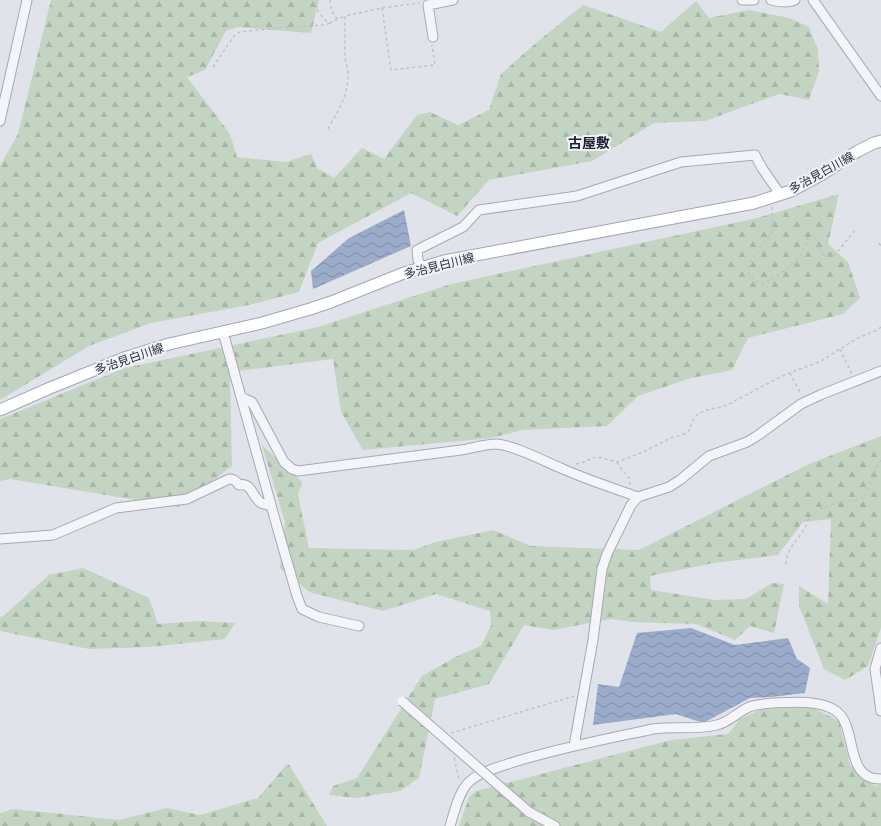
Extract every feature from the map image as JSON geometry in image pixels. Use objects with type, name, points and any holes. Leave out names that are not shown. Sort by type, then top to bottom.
[{"type":"main road","name":"多治見白川線","points":[[0,410],[124,358],[169,344],[262,323],[310,309],[421,267],[444,261],[754,203],[791,191],[821,175],[858,151],[881,141]]},
{"type":"street","points":[[0,121],[27,0]]},
{"type":"street","points":[[433,37],[428,5],[453,0]]},
{"type":"street","points":[[742,0],[754,0]]},
{"type":"street","points":[[772,0],[781,2],[795,0]]},
{"type":"street","points":[[813,0],[881,96]]},
{"type":"street","points":[[421,267],[418,260],[417,250],[463,226],[479,210],[577,196],[681,162],[755,155],[776,196]]},
{"type":"street","points":[[223,332],[271,506],[302,609],[319,617],[359,626]]},
{"type":"street","points":[[241,397],[252,402],[284,462],[292,469],[298,471],[461,450],[496,444],[521,451],[634,496],[669,487],[680,480],[708,456],[747,442],[805,402],[881,371]]},
{"type":"street","points":[[0,539],[53,536],[116,508],[187,500],[229,479],[232,479],[239,485],[247,485],[260,502],[271,506]]},
{"type":"street","points":[[574,746],[593,640],[602,569],[607,554],[634,496]]},
{"type":"street","points":[[881,648],[875,669],[881,711]]},
{"type":"street","points":[[402,701],[529,812],[554,826]]},
{"type":"street","points":[[450,826],[463,789],[480,775],[496,768],[574,746],[653,729],[717,725],[728,721],[750,707],[759,704],[785,702],[812,703],[826,706],[837,711],[844,719],[846,724],[856,764],[862,772],[871,778],[881,779]]},
{"type":"path","points":[[330,0],[330,6],[334,15],[338,19]]},
{"type":"path","points":[[213,67],[234,36],[240,32],[325,25],[345,16],[382,8],[422,3],[428,5]]},
{"type":"path","points":[[382,8],[391,70],[435,65],[432,43],[433,37]]},
{"type":"path","points":[[317,10],[325,20],[330,23]]},
{"type":"path","points":[[328,130],[345,98],[347,91],[345,16]]},
{"type":"path","points":[[776,196],[772,232],[749,264],[749,274],[755,280],[763,284],[783,272],[796,261],[804,249],[808,237],[814,235],[819,249],[825,256],[835,255],[854,231]]},
{"type":"path","points":[[878,243],[881,246]]},
{"type":"path","points":[[563,469],[598,457],[617,462],[636,455],[671,438],[682,435],[688,432],[694,418],[698,414],[706,410],[727,405],[782,376],[821,361],[858,338],[881,327]]},
{"type":"path","points":[[840,349],[855,381]]},
{"type":"path","points":[[790,373],[805,402]]},
{"type":"path","points":[[786,564],[787,556],[792,544],[804,531],[811,516],[832,504],[864,497],[881,460]]},
{"type":"path","points":[[617,462],[628,478],[634,496]]},
{"type":"path","points":[[448,734],[584,693]]},
{"type":"path","points":[[453,755],[460,784],[463,789]]},
{"type":"green space","points":[[51,0],[319,0],[311,33],[237,27],[226,31],[205,70],[187,77],[230,134],[237,157],[286,162],[311,154],[317,168],[334,178],[362,148],[384,159],[417,115],[430,112],[458,125],[489,110],[501,74],[537,42],[583,5],[661,32],[696,1],[709,18],[749,10],[789,18],[809,27],[818,50],[819,71],[809,100],[779,94],[705,121],[654,123],[592,161],[489,180],[457,216],[411,193],[318,243],[299,292],[249,305],[151,323],[89,346],[0,400],[0,166],[18,134]]},
{"type":"green space","points":[[839,194],[828,244],[848,262],[860,298],[843,314],[748,338],[732,370],[691,378],[638,396],[607,426],[523,430],[491,438],[363,450],[341,412],[333,359],[230,372],[232,466],[178,507],[10,479],[0,481],[0,419],[125,368],[318,327],[451,284],[757,218]]},
{"type":"green space","points":[[881,436],[881,628],[868,666],[845,680],[824,669],[799,606],[799,586],[828,604],[831,519],[803,522],[778,555],[714,563],[650,576],[651,590],[715,600],[746,599],[772,583],[784,584],[774,633],[750,626],[735,640],[696,624],[632,622],[611,619],[553,630],[524,625],[489,684],[435,699],[419,778],[400,791],[356,798],[329,795],[333,786],[357,778],[422,676],[459,655],[481,646],[491,625],[490,611],[436,594],[383,611],[309,592],[280,568],[285,522],[262,445],[302,482],[298,495],[309,548],[413,550],[436,542],[493,530],[531,546],[639,550],[809,464]]},
{"type":"green space","points":[[83,568],[149,598],[158,624],[199,621],[235,623],[225,639],[149,647],[89,649],[0,631],[0,616],[2,617],[49,575]]},
{"type":"green space","points":[[811,707],[839,721],[850,765],[875,786],[881,785],[881,826],[459,826],[469,797],[476,791],[671,740],[728,734],[740,719],[762,709]]},
{"type":"green space","points":[[288,763],[327,826],[0,826],[0,813],[13,809],[119,820],[167,808],[200,815],[258,798]]},
{"type":"water","points":[[404,210],[411,246],[313,289],[311,271],[349,238]]},
{"type":"water","points":[[691,628],[735,645],[788,638],[797,659],[810,668],[805,693],[750,698],[703,723],[676,714],[593,725],[598,684],[619,687],[637,633]]},
{"type":"district","name":"古屋敷","points":[[589,142]]}]
